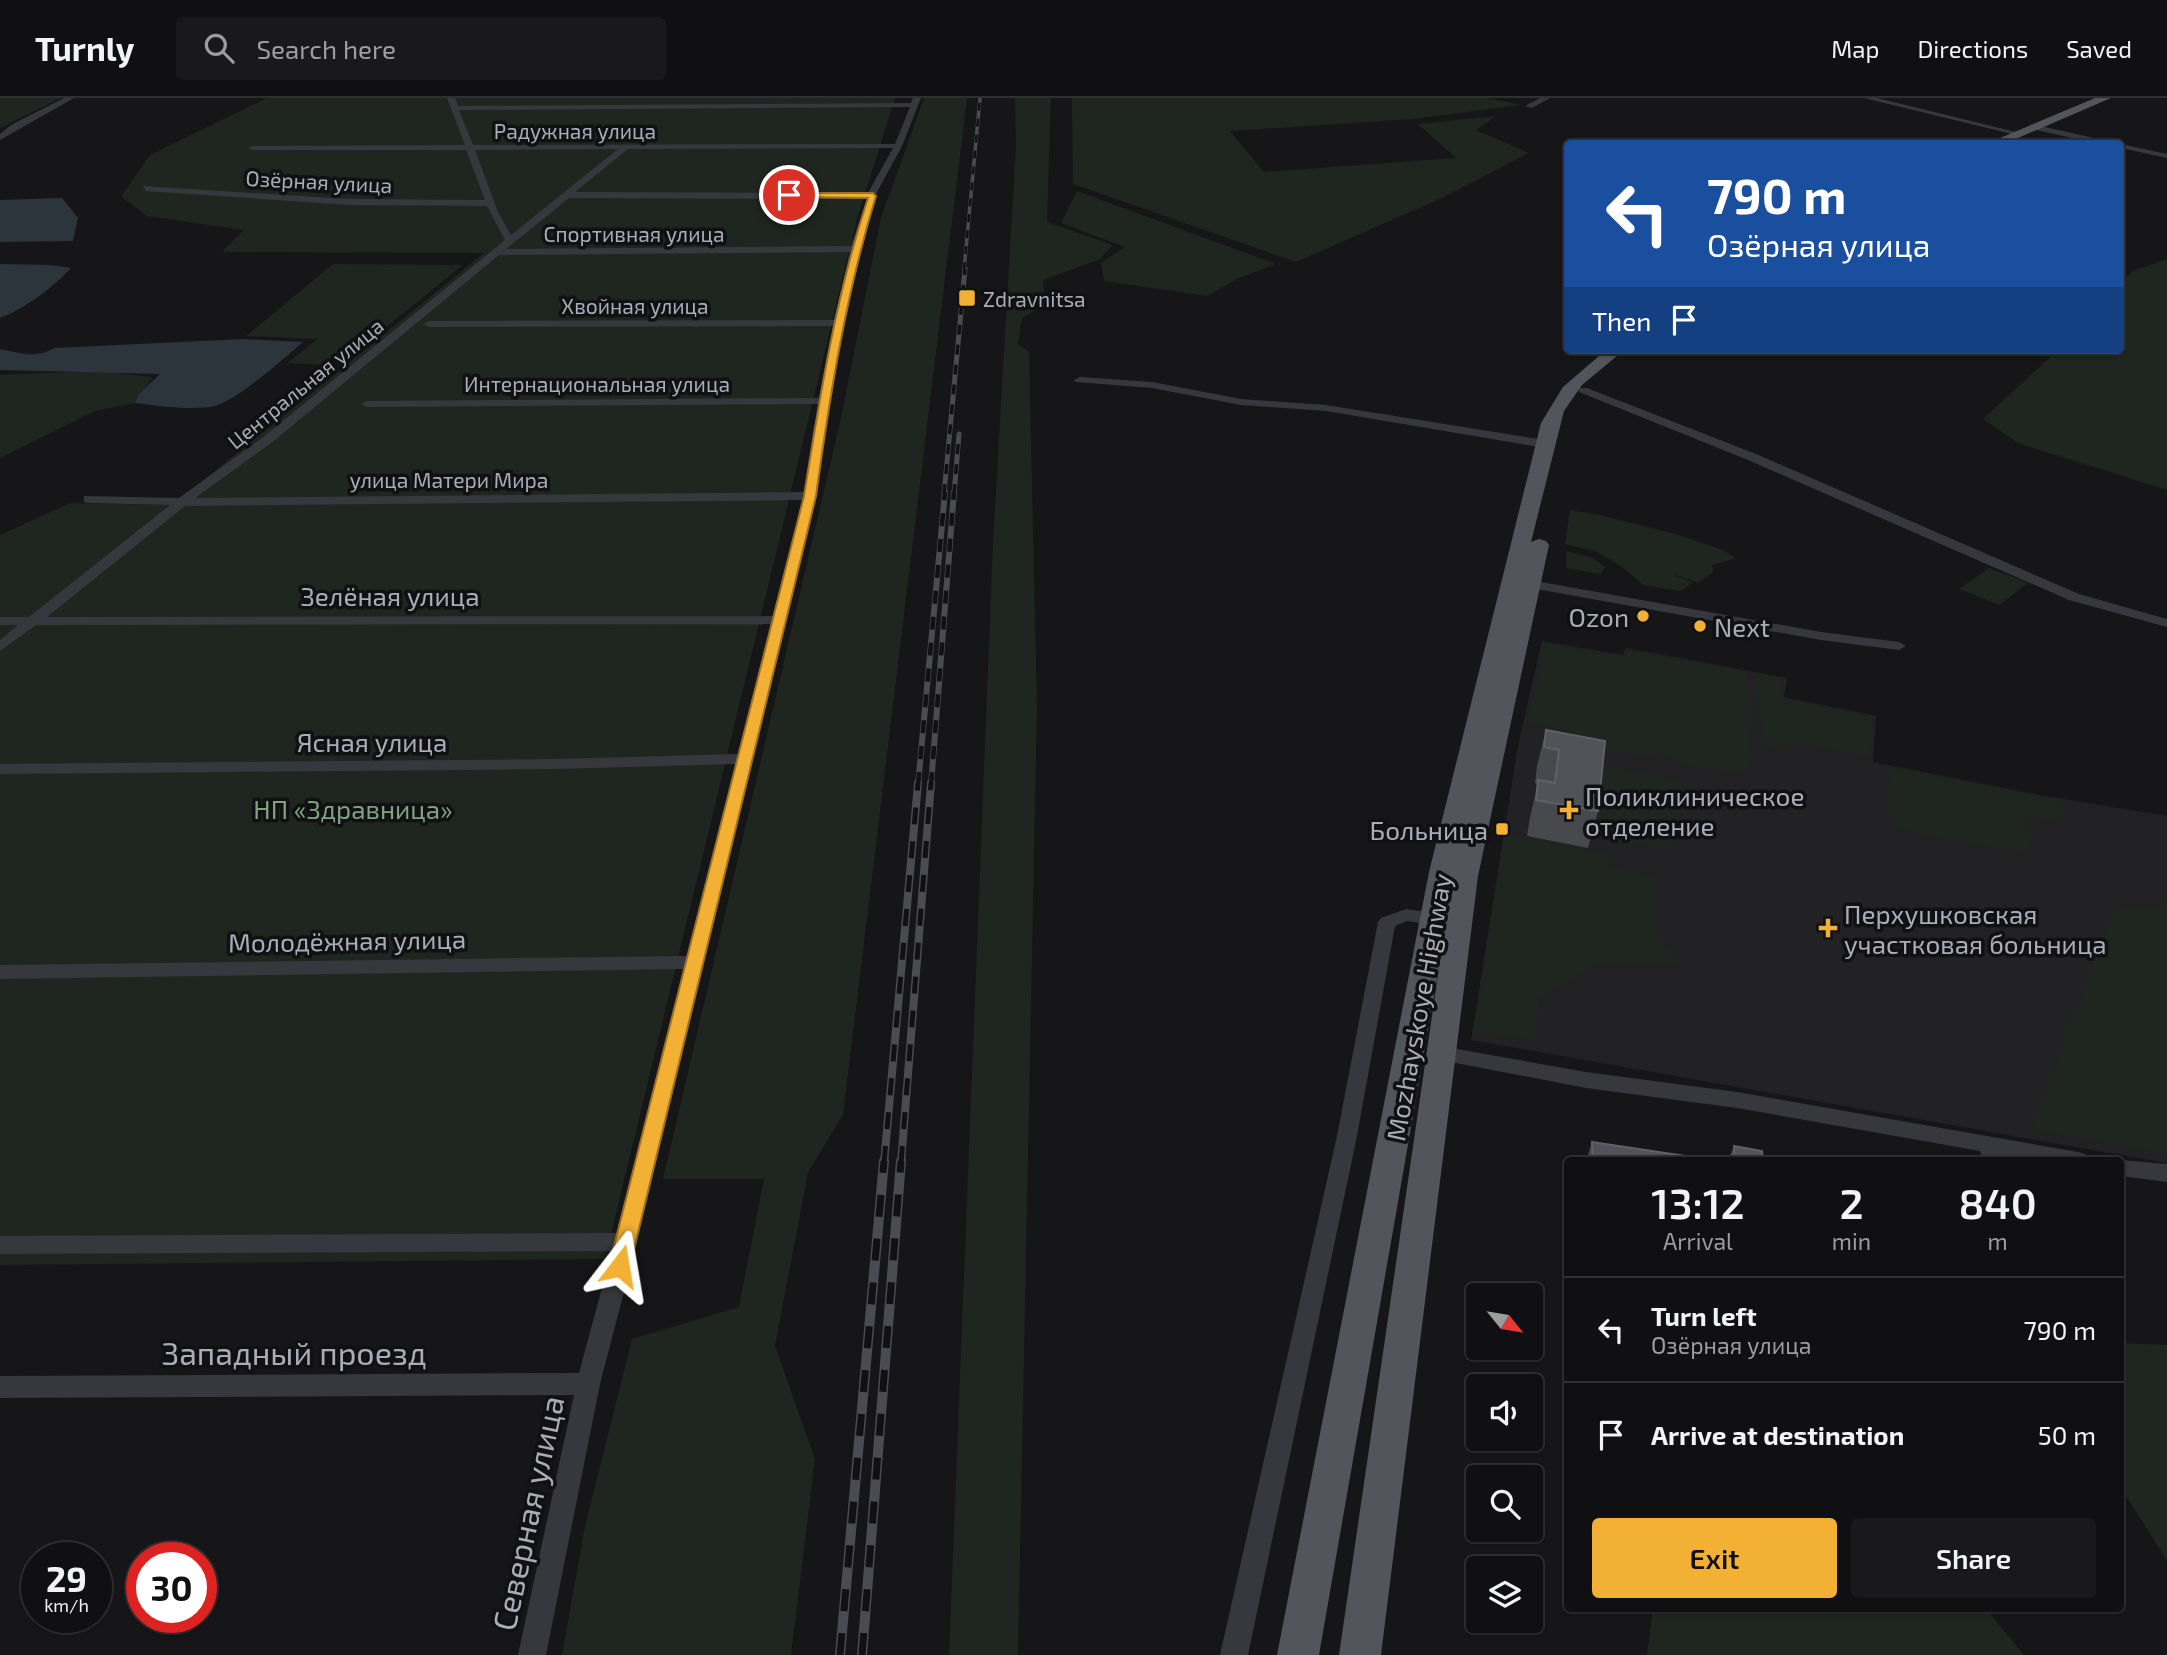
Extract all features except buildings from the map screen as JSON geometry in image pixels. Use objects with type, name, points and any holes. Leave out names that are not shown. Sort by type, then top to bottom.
[{"type":"main road","points":[[2012,138],[2105,98]]},
{"type":"main road","points":[[2037,127],[2120,98]]},
{"type":"main road","name":"Mozhayskoye Highway","points":[[1298,1655],[1442,872],[1555,407],[1568,387],[1611,354]]},
{"type":"main road","name":"Mozhayskoye Highway","points":[[1360,1655],[1465,876],[1570,409],[1583,390],[1630,354]]},
{"type":"street","points":[[0,138],[14,127],[70,98]]},
{"type":"street","points":[[451,98],[491,203],[510,241]]},
{"type":"street","points":[[1529,106],[1546,98]]},
{"type":"street","points":[[1868,98],[2012,138]]},
{"type":"street","points":[[455,108],[917,102]]},
{"type":"street","name":"Северная улица","points":[[531,1655],[588,1384],[626,1242],[810,496],[828,373],[855,253],[873,196],[917,102]]},
{"type":"street","points":[[2037,127],[2094,140]]},
{"type":"street","name":"Радужная улица","points":[[252,148],[898,146]]},
{"type":"street","name":"Центральная улица","points":[[0,647],[182,502],[266,441],[626,147]]},
{"type":"street","points":[[2124,147],[2167,156]]},
{"type":"street","name":"Озёрная улица","points":[[146,188],[349,202],[491,203]]},
{"type":"street","points":[[567,195],[873,196]]},
{"type":"street","name":"Спортивная улица","points":[[497,252],[855,253]]},
{"type":"street","points":[[508,258],[855,253]]},
{"type":"street","name":"Хвойная улица","points":[[429,324],[841,323]]},
{"type":"street","points":[[1080,380],[1152,385],[1241,402],[1326,408],[1545,444]]},
{"type":"street","points":[[1583,390],[1752,457],[2074,597],[2167,623]]},
{"type":"street","name":"Интернациональная улица","points":[[367,404],[826,401]]},
{"type":"street","name":"улица Матери Мира","points":[[88,499],[182,502],[810,496]]},
{"type":"street","points":[[1530,584],[1821,636],[1899,646]]},
{"type":"street","name":"Зелёная улица","points":[[0,621],[779,620]]},
{"type":"street","name":"Ясная улица","points":[[0,769],[542,764],[745,759]]},
{"type":"street","points":[[1234,1655],[1347,1136],[1387,922],[1406,915],[1433,919]]},
{"type":"street","name":"Молодёжная улица","points":[[0,972],[695,962]]},
{"type":"street","points":[[1440,1053],[1586,1080],[1737,1100],[1990,1152],[2045,1157]]},
{"type":"street","points":[[2124,1168],[2167,1173]]},
{"type":"street","points":[[0,1245],[626,1242]]},
{"type":"street","name":"Западный проезд","points":[[0,1387],[588,1384]]},
{"type":"shaded area","points":[[62,198],[78,218],[73,241],[0,242],[0,200]]},
{"type":"shaded area","points":[[0,264],[71,268],[38,297],[0,318]]},
{"type":"shaded area","points":[[243,339],[303,342],[233,398],[211,407],[182,408],[135,403],[139,394],[160,374],[0,370],[0,349],[34,354],[55,348]]},
{"type":"shaded area","name":"Перхушковская участковая больница","points":[[1542,641],[1623,655],[1626,648],[1787,678],[1784,697],[1876,716],[1873,762],[2039,795],[2167,816],[2167,1163],[1471,1040],[1518,745]]},
{"type":"green space","points":[[0,98],[61,98],[0,128]]},
{"type":"green space","name":"НП «Здравница»","points":[[267,98],[895,98],[857,219],[605,1259],[0,1265],[0,535],[70,503],[173,505],[484,253],[222,252],[244,230],[147,216],[123,198],[122,195],[150,155]]},
{"type":"green space","points":[[924,98],[967,98],[843,1115],[808,1172],[775,1346],[815,1459],[791,1655],[562,1655],[585,1526],[632,1339],[739,1307],[764,1179],[663,1179],[841,418],[881,218]]},
{"type":"green space","points":[[1015,98],[1051,98],[1047,222],[1113,245],[1100,259],[1043,280],[1045,305],[1022,318],[1018,344],[1029,352],[1037,706],[1018,1655],[949,1655],[993,541],[1016,146]]},
{"type":"green space","points":[[1072,98],[1487,98],[1522,105],[1413,119],[1230,131],[1264,172],[1456,158],[1418,124],[1496,116],[1476,130],[1529,153],[1442,198],[1296,262],[1073,184]]},
{"type":"green space","points":[[1077,191],[1276,264],[1237,279],[1207,296],[1104,281],[1101,263],[1125,247],[1061,223]]},
{"type":"green space","points":[[2167,259],[2167,490],[2018,443],[1983,419],[2054,354],[2124,354],[2124,279],[2133,271]]},
{"type":"green space","points":[[333,264],[463,265],[369,341],[354,341],[324,365],[287,363],[318,339],[246,336]]},
{"type":"green space","points":[[96,371],[153,377],[135,403],[95,411],[0,458],[0,375]]},
{"type":"green space","points":[[1570,510],[1683,536],[1725,551],[1736,558],[1712,565],[1713,572],[1698,583],[1668,572],[1693,583],[1680,591],[1643,585],[1621,566],[1595,551],[1565,544]]},
{"type":"green space","points":[[1566,551],[1593,558],[1605,567],[1601,574],[1566,568]]},
{"type":"green space","points":[[1989,568],[2028,583],[1999,605],[1959,589]]},
{"type":"green space","points":[[1545,644],[1626,658],[1628,650],[1746,671],[1752,763],[1741,774],[1679,764],[1659,750],[1657,756],[1647,757],[1579,746],[1568,730],[1526,723]]},
{"type":"green space","points":[[1756,673],[1782,678],[1782,698],[1873,717],[1871,757],[1791,745],[1764,749]]},
{"type":"green space","points":[[1601,765],[1685,781],[1677,835],[1663,849],[1592,837]]},
{"type":"green space","points":[[1887,767],[2057,800],[2063,822],[2026,817],[2024,822],[2032,843],[2029,849],[2020,852],[1916,834],[1896,826]]},
{"type":"green space","points":[[1504,834],[1608,854],[1609,867],[1656,876],[1656,935],[1684,965],[1596,965],[1539,999],[1536,1040],[1475,1032]]},
{"type":"green space","points":[[2167,901],[2167,1154],[2032,1129],[2114,909],[2157,907]]},
{"type":"green space","points":[[2124,1343],[2167,1345],[2167,1560],[2124,1493]]},
{"type":"green space","points":[[1652,1612],[1988,1612],[2024,1655],[1647,1655]]},
{"type":"railway","points":[[964,270],[980,98]]},
{"type":"railway","points":[[944,494],[965,269]]},
{"type":"railway","points":[[954,494],[959,434]]},
{"type":"railway","points":[[918,785],[945,492]]},
{"type":"railway","points":[[931,785],[954,492]]},
{"type":"railway","points":[[884,1163],[918,783]]},
{"type":"railway","points":[[901,1163],[931,783]]},
{"type":"railway","points":[[840,1655],[884,1161]]},
{"type":"railway","points":[[862,1655],[901,1161]]},
{"type":"place","name":"Zdravnitsa","points":[[967,298]]},
{"type":"place","name":"Ozon","points":[[1643,616]]},
{"type":"place","name":"Next","points":[[1700,626]]},
{"type":"place","name":"Поликлиническое отделение","points":[[1569,810]]},
{"type":"place","name":"Больница","points":[[1502,829]]},
{"type":"place","name":"Перхушковская участковая больница","points":[[1828,928]]},
{"type":"route","points":[[620,1266],[810,496],[828,373],[855,249],[873,196],[789,195]]}]
